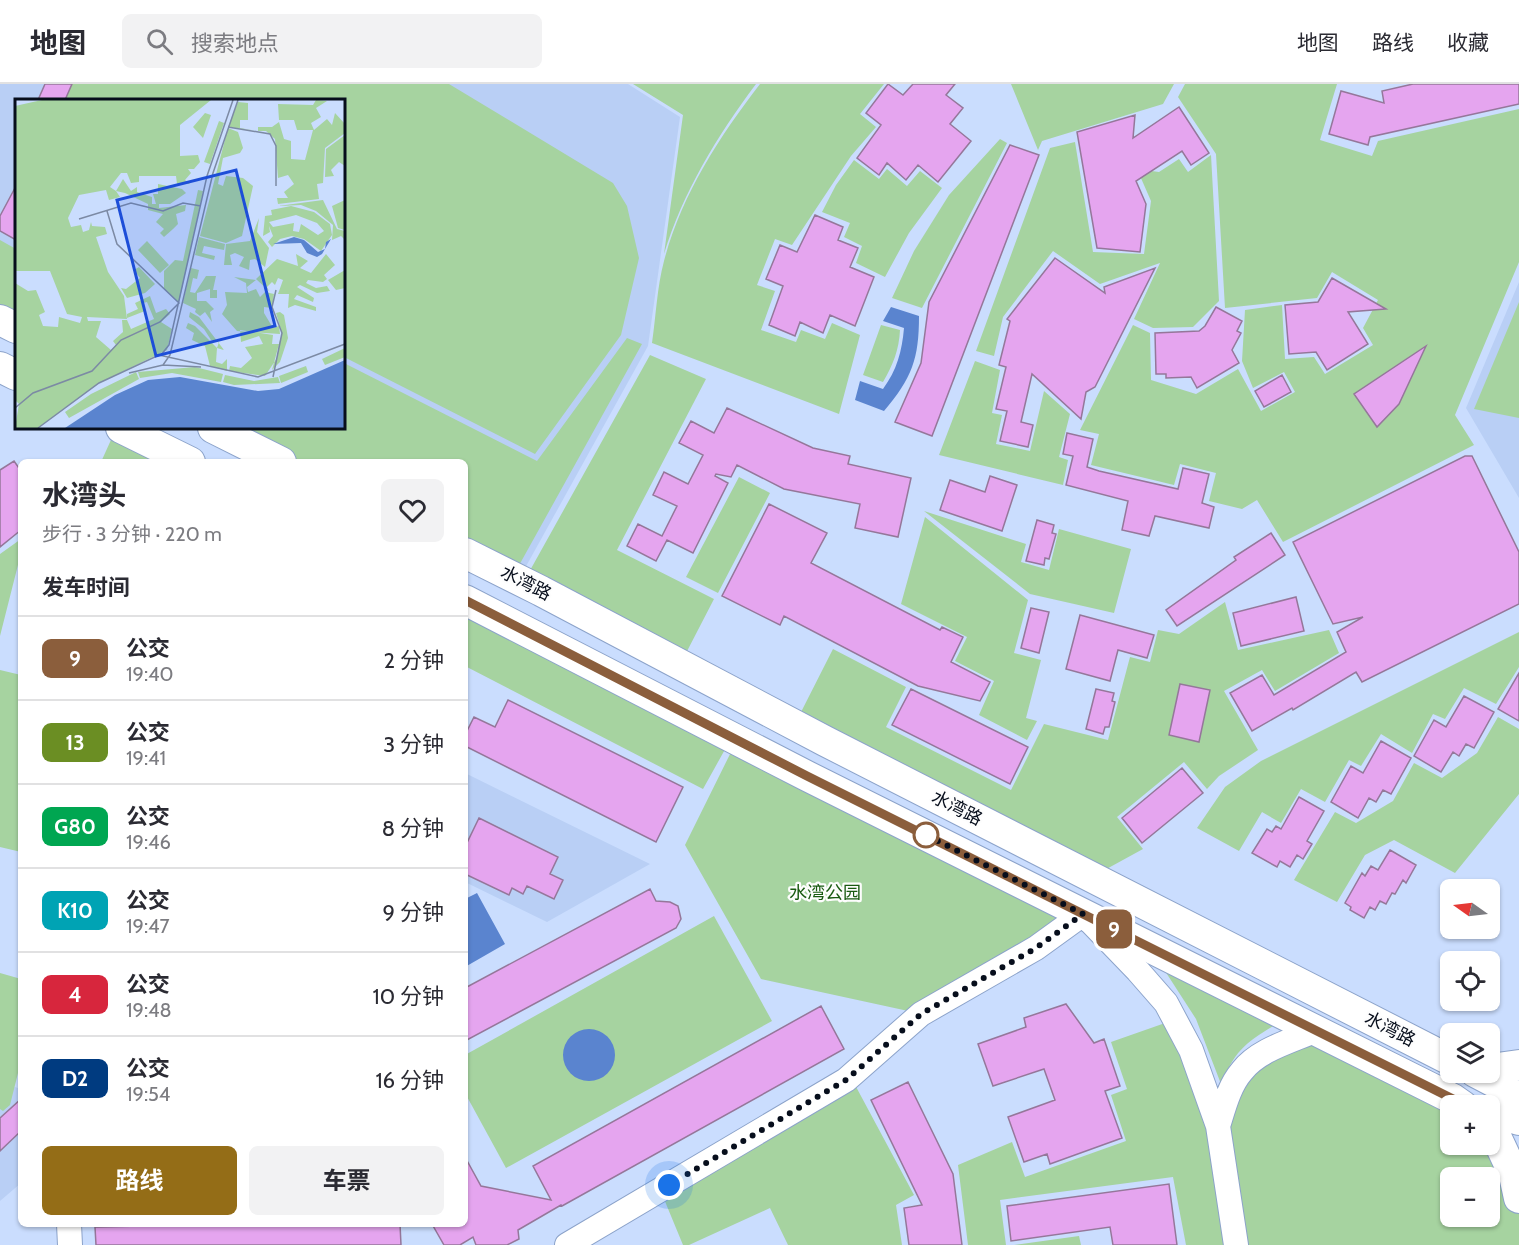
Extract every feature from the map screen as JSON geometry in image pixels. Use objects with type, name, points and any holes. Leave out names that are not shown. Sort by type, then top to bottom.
[{"type":"main road","points":[[0,320],[15,328]]},
{"type":"main road","points":[[0,367],[15,374]]},
{"type":"main road","points":[[123,429],[184,459]]},
{"type":"main road","points":[[215,429],[268,459]]},
{"type":"main road","name":"水湾路","points":[[468,554],[542,591],[835,746],[1440,1055]]},
{"type":"main road","name":"水湾路","points":[[468,602],[807,776],[1447,1095]]},
{"type":"main road","points":[[1500,1068],[1519,1065]]},
{"type":"main road","points":[[1496,1083],[1519,1095]]},
{"type":"main road","points":[[1500,1114],[1519,1120]]},
{"type":"main road","points":[[1500,1145],[1514,1175],[1519,1198]]},
{"type":"street","name":"水湾路","points":[[1083,914],[1166,1004],[1191,1050],[1218,1126],[1236,1245]]},
{"type":"street","points":[[567,1245],[846,1080],[921,1014],[1036,948],[1083,914]]},
{"type":"street","points":[[1218,1126],[1229,1093],[1242,1070],[1258,1057],[1314,1030]]},
{"type":"street","points":[[69,1227],[70,1245]]},
{"type":"shaded area","points":[[0,84],[628,84],[680,117],[648,346],[519,579],[468,468],[468,459],[290,459],[345,429],[345,99],[15,99],[15,327],[0,319]]},
{"type":"shaded area","points":[[1519,282],[1519,498],[1466,408]]},
{"type":"shaded area","points":[[468,774],[650,864],[547,922],[468,883]]},
{"type":"shaded area","points":[[15,1087],[18,1088],[18,1186],[0,1201],[0,1096]]},
{"type":"green space","points":[[72,84],[449,84],[613,183],[627,206],[639,258],[621,335],[535,454],[345,358],[345,99],[65,99]]},
{"type":"green space","points":[[633,84],[756,84],[702,165],[681,209],[664,254],[683,115]]},
{"type":"green space","points":[[760,84],[884,84],[860,114],[876,127],[851,156],[792,245],[775,239],[757,285],[775,291],[761,330],[796,342],[801,330],[825,339],[832,323],[860,335],[839,414],[652,343],[662,271],[680,213],[716,146]]},
{"type":"green space","points":[[1011,84],[1174,84],[1163,104],[1042,141],[1038,150]]},
{"type":"green space","points":[[1185,84],[1337,84],[1320,140],[1372,156],[1378,141],[1519,109],[1519,262],[1455,415],[1474,445],[1283,542],[1257,500],[1242,509],[1209,501],[1216,473],[1180,464],[1174,485],[1091,465],[1099,434],[1080,430],[1133,325],[1150,333],[1151,380],[1196,394],[1238,369],[1261,411],[1295,392],[1284,372],[1253,388],[1242,361],[1245,310],[1282,305],[1285,359],[1314,357],[1325,374],[1373,345],[1363,328],[1378,300],[1332,272],[1317,298],[1225,308],[1216,154],[1178,97]]},
{"type":"green space","points":[[1000,139],[1007,143],[922,308],[892,298],[914,251],[949,195]]},
{"type":"green space","points":[[1075,142],[1093,252],[1144,254],[1151,201],[1137,169],[1159,172],[1179,159],[1188,172],[1211,155],[1219,301],[1193,327],[1153,328],[1134,319],[1160,263],[1100,284],[1053,251],[1003,317],[994,356],[976,351],[1050,148]]},
{"type":"green space","points":[[854,160],[879,179],[887,169],[907,186],[920,171],[942,188],[909,233],[885,277],[856,263],[862,246],[844,237],[850,223],[822,212],[836,185]]},
{"type":"green space","points":[[0,240],[15,248],[15,320],[0,312]]},
{"type":"green space","points":[[1519,302],[1519,418],[1474,409]]},
{"type":"green space","points":[[881,325],[900,330],[895,357],[883,382],[863,375]]},
{"type":"green space","points":[[627,338],[642,344],[517,569],[468,544],[468,459],[296,459],[235,429],[345,429],[345,364],[537,461]]},
{"type":"green space","points":[[650,355],[706,379],[617,550],[714,599],[684,657],[528,574]]},
{"type":"green space","points":[[975,361],[1000,370],[992,413],[1002,415],[996,444],[1030,451],[1044,391],[1070,414],[1059,457],[1068,460],[1063,485],[939,455]]},
{"type":"green space","points":[[115,431],[171,459],[102,459]]},
{"type":"green space","points":[[739,477],[770,493],[718,593],[686,577]]},
{"type":"green space","points":[[924,511],[1026,544],[1021,562],[1049,570],[1059,529],[1131,549],[1114,613],[1030,594]]},
{"type":"green space","points":[[925,517],[1028,600],[1014,653],[1041,660],[1026,718],[1037,721],[1027,740],[979,715],[994,681],[955,661],[967,637],[901,604]]},
{"type":"green space","points":[[18,541],[18,565],[0,636],[0,554]]},
{"type":"green space","points":[[1225,602],[1238,650],[1329,630],[1339,653],[1275,691],[1262,670],[1224,691],[1258,750],[1219,776],[1207,789],[1184,762],[1117,817],[1143,849],[1101,872],[798,718],[833,649],[906,687],[886,727],[1011,790],[1044,724],[1108,740],[1130,657],[1150,662],[1158,630],[1179,634]]},
{"type":"green space","points":[[468,612],[728,744],[703,789],[468,668]]},
{"type":"green space","points":[[1519,632],[1519,667],[1496,704],[1464,688],[1445,719],[1433,714],[1412,753],[1381,734],[1361,766],[1349,760],[1325,802],[1301,789],[1281,823],[1262,812],[1239,851],[1197,828],[1225,787],[1261,761]]},
{"type":"green space","points":[[0,670],[18,674],[18,851],[0,847]]},
{"type":"green space","points":[[1498,717],[1519,729],[1519,794],[1455,873],[1394,840],[1365,855],[1337,902],[1294,880],[1335,812],[1356,823],[1393,801],[1414,763],[1442,778],[1477,753]]},
{"type":"green space","name":"水湾公园","points":[[737,740],[1082,914],[922,1014],[761,979],[685,845]]},
{"type":"green space","points":[[714,916],[772,1021],[506,1168],[468,1098],[468,1053]]},
{"type":"green space","points":[[1165,971],[1275,1025],[1242,1049],[1231,1063],[1221,1084],[1196,1019]]},
{"type":"green space","points":[[0,973],[18,978],[18,1073],[10,1105],[3,1111],[0,1109]]},
{"type":"green space","points":[[1168,1022],[1213,1128],[1231,1245],[1186,1245],[1173,1177],[1000,1200],[1006,1245],[968,1245],[958,1165],[1012,1142],[1025,1177],[1126,1141],[1111,1095],[1127,1089],[1111,1042]]},
{"type":"green space","points":[[1314,1031],[1440,1100],[1440,1155],[1495,1155],[1519,1204],[1519,1245],[1236,1245],[1218,1126],[1242,1070]]},
{"type":"green space","points":[[854,1083],[914,1195],[896,1205],[902,1245],[788,1245],[770,1208],[689,1245],[683,1245],[664,1199]]},
{"type":"green space","points":[[1079,1236],[1081,1245],[1014,1245]]},
{"type":"water","points":[[891,307],[919,316],[919,331],[912,367],[894,399],[884,411],[855,400],[860,381],[883,389],[895,367],[904,328],[883,321]]},
{"type":"water","points":[[477,893],[505,944],[468,965],[468,898]]},
{"type":"water","points":[[584,1029],[594,1029],[608,1036],[615,1055],[608,1074],[594,1081],[584,1081],[574,1077],[567,1070],[563,1060],[563,1050],[567,1040],[574,1033]]},
{"type":"building","points":[[45,84],[72,84],[65,99],[38,99]]},
{"type":"building","points":[[888,84],[903,95],[913,84],[955,84],[946,95],[963,108],[950,124],[971,141],[938,182],[918,165],[906,180],[887,163],[879,175],[857,158],[881,125],[866,113]]},
{"type":"building","points":[[1413,84],[1519,84],[1519,104],[1370,137],[1368,145],[1329,134],[1341,91],[1384,103],[1382,91]]},
{"type":"building","points":[[1179,107],[1209,153],[1191,165],[1182,151],[1136,181],[1146,204],[1140,252],[1097,248],[1077,132],[1135,115],[1133,138]]},
{"type":"building","points":[[1010,145],[1039,155],[932,436],[895,422],[921,363],[929,302]]},
{"type":"building","points":[[15,188],[15,239],[0,231],[0,216]]},
{"type":"building","points":[[815,215],[843,227],[838,240],[858,248],[850,267],[874,277],[855,326],[830,315],[823,333],[800,322],[795,336],[769,325],[783,286],[766,279],[780,245],[797,252]]},
{"type":"building","points":[[1055,258],[1105,293],[1104,287],[1155,268],[1095,387],[1086,392],[1081,419],[1032,374],[1021,422],[1033,425],[1028,447],[1000,441],[1007,411],[996,409],[1006,367],[999,365],[1010,321],[1007,319]]},
{"type":"building","points":[[1332,278],[1386,309],[1348,312],[1368,344],[1327,370],[1316,352],[1289,354],[1285,305],[1318,302]]},
{"type":"building","points":[[1216,307],[1242,321],[1237,331],[1241,333],[1232,350],[1239,363],[1197,388],[1191,377],[1166,378],[1166,374],[1156,374],[1155,333],[1199,331],[1205,326]]},
{"type":"building","points":[[1426,346],[1399,404],[1377,427],[1354,394]]},
{"type":"building","points":[[1282,375],[1291,392],[1264,407],[1255,391]]},
{"type":"building","points":[[727,408],[813,448],[850,456],[848,464],[911,478],[898,537],[855,528],[860,504],[784,489],[737,465],[731,477],[716,474],[715,476],[728,483],[693,553],[667,540],[656,561],[627,546],[638,524],[662,536],[677,506],[653,495],[664,472],[688,484],[703,455],[679,443],[691,421],[714,433]]},
{"type":"building","points":[[1067,433],[1093,439],[1087,467],[1099,471],[1178,489],[1183,468],[1209,474],[1202,503],[1214,507],[1209,528],[1155,516],[1149,536],[1122,530],[1128,501],[1066,485],[1073,456],[1063,454]]},
{"type":"building","points":[[1465,456],[1472,456],[1519,552],[1519,604],[1362,682],[1356,672],[1293,710],[1292,708],[1252,731],[1230,693],[1262,675],[1274,695],[1346,652],[1337,632],[1363,617],[1333,624],[1293,542]]},
{"type":"building","points":[[14,461],[18,467],[18,532],[0,547],[0,470]]},
{"type":"building","points":[[990,476],[1017,485],[1002,531],[940,510],[950,480],[985,492]]},
{"type":"building","points":[[769,504],[827,533],[811,563],[940,630],[942,627],[963,637],[951,662],[990,682],[980,701],[918,686],[784,616],[780,625],[722,596]]},
{"type":"building","points":[[1037,520],[1054,525],[1052,533],[1056,534],[1049,559],[1045,558],[1044,565],[1026,561]]},
{"type":"building","points":[[1271,533],[1285,555],[1177,626],[1166,610],[1236,560],[1234,557]]},
{"type":"building","points":[[1296,597],[1304,631],[1241,646],[1233,613]]},
{"type":"building","points":[[1031,608],[1049,612],[1039,653],[1021,648]]},
{"type":"building","points":[[1080,615],[1154,635],[1147,658],[1118,650],[1110,681],[1066,669]]},
{"type":"building","points":[[1519,673],[1519,721],[1498,709]]},
{"type":"building","points":[[1180,684],[1210,690],[1199,742],[1169,735]]},
{"type":"building","points":[[911,689],[1028,747],[1010,784],[892,725]]},
{"type":"building","points":[[1096,689],[1114,693],[1112,701],[1115,702],[1109,727],[1105,727],[1103,734],[1086,729]]},
{"type":"building","points":[[1464,696],[1494,712],[1474,748],[1466,744],[1459,756],[1453,752],[1441,772],[1414,756],[1434,720],[1446,727]]},
{"type":"building","points":[[508,700],[683,787],[656,842],[468,748],[468,729],[474,717],[495,727]]},
{"type":"building","points":[[1381,741],[1411,758],[1391,794],[1383,790],[1376,802],[1369,798],[1358,818],[1331,802],[1351,766],[1363,773]]},
{"type":"building","points":[[1182,768],[1203,793],[1142,843],[1122,818]]},
{"type":"building","points":[[1299,797],[1324,811],[1307,841],[1312,844],[1303,859],[1297,855],[1290,867],[1280,861],[1277,867],[1252,853],[1267,829],[1272,832],[1276,826],[1281,829]]},
{"type":"building","points":[[479,818],[558,857],[550,874],[563,880],[554,899],[527,886],[523,894],[512,888],[509,895],[468,875],[468,841]]},
{"type":"building","points":[[1390,850],[1416,865],[1406,883],[1403,880],[1386,904],[1380,901],[1375,910],[1370,907],[1364,918],[1350,910],[1351,907],[1345,903],[1362,873],[1365,876],[1371,866],[1378,870]]},
{"type":"building","points":[[650,889],[656,901],[670,902],[678,906],[681,919],[676,928],[468,1039],[468,986]]},
{"type":"building","points":[[1066,1004],[1094,1043],[1104,1039],[1120,1086],[1105,1091],[1122,1138],[1050,1164],[1047,1154],[1024,1162],[1008,1117],[1055,1100],[1044,1069],[993,1086],[978,1044],[1026,1027],[1024,1018]]},
{"type":"building","points":[[821,1006],[844,1049],[518,1230],[519,1239],[507,1245],[476,1245],[473,1237],[460,1245],[444,1245],[434,1227],[468,1227],[468,1162],[481,1186],[551,1200],[533,1166]]},
{"type":"building","points":[[908,1082],[953,1174],[962,1245],[909,1245],[904,1208],[922,1205],[871,1100]]},
{"type":"building","points":[[18,1102],[18,1134],[0,1151],[0,1118]]},
{"type":"building","points":[[1169,1184],[1177,1245],[1113,1245],[1110,1227],[1011,1241],[1007,1206]]},
{"type":"building","points":[[95,1227],[400,1227],[401,1245],[96,1245]]},
{"type":"bus line","name":"9","points":[[468,602],[807,776],[1445,1095]]},
{"type":"route","points":[[669,1185],[846,1080],[921,1014],[1036,948],[1083,914],[926,835]]}]
